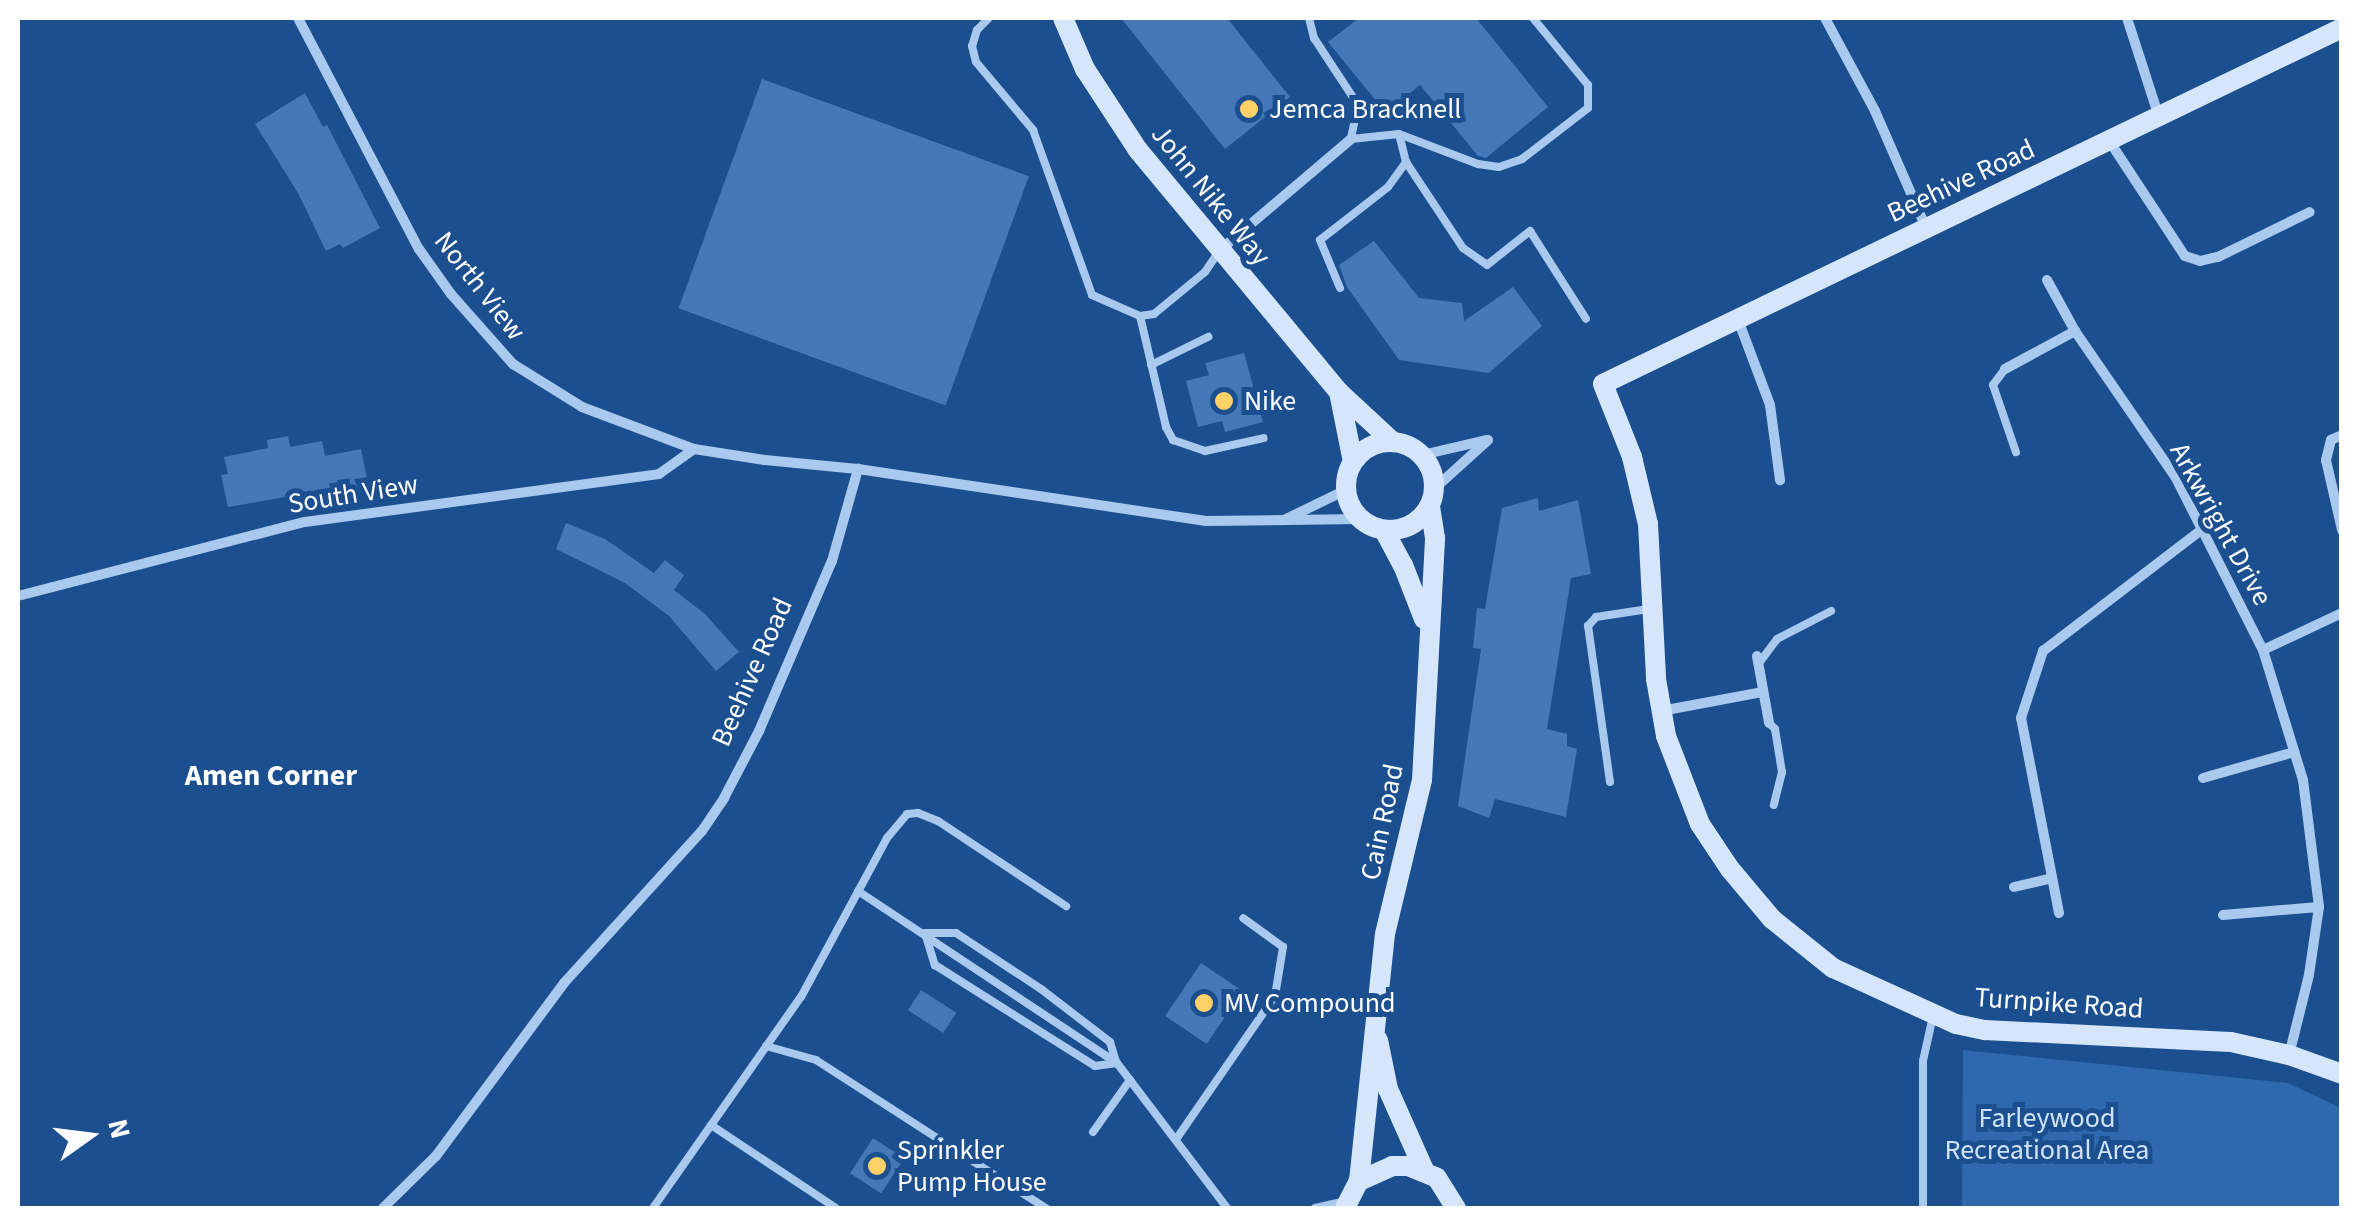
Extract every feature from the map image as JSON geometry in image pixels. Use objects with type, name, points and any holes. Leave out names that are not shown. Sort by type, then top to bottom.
[{"type":"street","name":"North View","points":[[298,18],[420,249],[485,335],[513,364],[568,400],[694,448],[858,469]]},
{"type":"street","name":"John Nike Way","points":[[1063,18],[1105,102],[1219,251],[1339,392],[1393,442]]},
{"type":"street","points":[[1826,18],[1874,111],[1926,228]]},
{"type":"street","points":[[2128,18],[2160,118]]},
{"type":"street","name":"Beehive Road","points":[[1604,384],[1737,316],[2110,142],[2342,28]]},
{"type":"street","points":[[1219,251],[1351,139]]},
{"type":"street","points":[[2110,142],[2185,256],[2200,261],[2218,257],[2310,212]]},
{"type":"street","name":"Arkwright Drive","points":[[2047,280],[2074,331],[2176,478],[2263,650],[2294,752],[2314,848],[2319,907],[2309,975],[2289,1055]]},
{"type":"street","points":[[1737,316],[1770,404],[1780,480]]},
{"type":"street","points":[[2005,369],[2074,331]]},
{"type":"street","name":"Turnpike Road","points":[[1604,384],[1640,484],[1648,524],[1660,711],[1679,776],[1700,824],[1730,869],[1772,919],[1833,968],[1933,1016],[1985,1030],[2231,1042],[2289,1055],[2342,1074]]},
{"type":"street","name":"John Nike Way","points":[[1339,392],[1352,462]]},
{"type":"street","points":[[2342,435],[2331,440],[2326,460],[2342,530]]},
{"type":"street","points":[[858,469],[1206,521],[1361,520],[1384,530],[1410,526],[1488,440],[1422,455]]},
{"type":"street","points":[[1361,520],[1346,490],[1352,462],[1370,446],[1393,442],[1422,455],[1434,476],[1432,498]]},
{"type":"street","name":"South View","points":[[18,596],[305,522],[658,474],[694,448]]},
{"type":"street","name":"Beehive Road","points":[[383,1208],[436,1156],[564,983],[702,831],[724,798],[832,561],[858,469]]},
{"type":"street","points":[[1285,519],[1346,490]]},
{"type":"street","name":"Cain Road","points":[[1358,1181],[1385,934],[1422,780],[1434,538],[1432,498]]},
{"type":"street","name":"Cain Road","points":[[1384,530],[1403,565],[1427,626]]},
{"type":"street","points":[[2059,912],[2021,718],[2043,651],[2201,530]]},
{"type":"street","points":[[2263,650],[2342,612]]},
{"type":"street","points":[[1758,660],[1769,723]]},
{"type":"street","points":[[1660,711],[1764,692]]},
{"type":"street","points":[[2203,778],[2294,752]]},
{"type":"street","points":[[2014,887],[2052,878]]},
{"type":"street","points":[[2224,915],[2319,907]]},
{"type":"street","name":"Cain Road","points":[[1376,1028],[1388,1089],[1424,1170],[1448,1189],[1456,1208]]},
{"type":"street","points":[[1346,1204],[1358,1181],[1392,1166],[1424,1170]]},
{"type":"lane","points":[[989,18],[977,30],[972,46],[976,62],[1033,130],[1092,295],[1140,316],[1170,304],[1205,272],[1219,251]]},
{"type":"lane","points":[[1309,18],[1314,38],[1358,105],[1351,139],[1399,134],[1478,164],[1499,167],[1522,159],[1588,108],[1588,85],[1534,18]]},
{"type":"lane","points":[[1399,134],[1406,162],[1463,248],[1488,265],[1530,231],[1586,319]]},
{"type":"lane","points":[[1340,288],[1320,240],[1388,187],[1406,162]]},
{"type":"lane","points":[[1140,316],[1174,440],[1204,451],[1264,438]]},
{"type":"lane","points":[[1151,365],[1208,338]]},
{"type":"lane","points":[[2005,369],[1993,385],[2016,452]]},
{"type":"lane","points":[[1610,782],[1588,626],[1596,617],[1653,608]]},
{"type":"lane","points":[[1758,660],[1777,639],[1832,611]]},
{"type":"lane","points":[[1769,723],[1775,728],[1782,772],[1774,805]]},
{"type":"lane","points":[[653,1208],[801,997],[887,838],[908,814],[938,820],[1066,906]]},
{"type":"lane","points":[[858,891],[1116,1063],[1227,1208]]},
{"type":"lane","points":[[1177,1138],[1275,996],[1283,948],[1243,918]]},
{"type":"lane","points":[[925,933],[956,933],[1041,989],[1110,1042],[1116,1063]]},
{"type":"lane","points":[[925,933],[935,965],[1096,1066],[1116,1063]]},
{"type":"lane","points":[[1922,1208],[1923,1061],[1933,1016]]},
{"type":"lane","points":[[766,1046],[816,1060],[1046,1208]]},
{"type":"lane","points":[[1093,1132],[1130,1080]]},
{"type":"lane","points":[[711,1124],[836,1208]]},
{"type":"lane","points":[[1315,1208],[1346,1204]]},
{"type":"green space","name":"Farleywood Recreational Area","points":[[1963,1050],[2288,1083],[2341,1108],[2341,1208],[1962,1208]]},
{"type":"building","points":[[1121,18],[1227,18],[1290,97],[1225,149]]},
{"type":"building","points":[[1359,18],[1476,18],[1548,107],[1486,158],[1478,156],[1420,85],[1386,113],[1328,42]]},
{"type":"building","points":[[762,79],[1029,176],[945,405],[679,308]]},
{"type":"building","points":[[305,93],[323,127],[327,125],[380,228],[343,248],[340,244],[326,251],[298,193],[255,124]]},
{"type":"building","points":[[1374,241],[1419,298],[1462,303],[1464,321],[1513,287],[1542,326],[1489,373],[1399,360],[1347,287],[1339,265]]},
{"type":"building","name":"Nike","points":[[1244,353],[1263,422],[1225,432],[1222,421],[1198,427],[1186,381],[1209,375],[1205,363]]},
{"type":"building","points":[[288,436],[290,447],[322,441],[325,456],[361,449],[369,489],[344,493],[343,487],[228,507],[221,475],[228,474],[224,457],[268,448],[267,440]]},
{"type":"building","points":[[1538,498],[1539,511],[1578,500],[1591,574],[1571,578],[1547,729],[1567,734],[1567,746],[1577,749],[1566,817],[1495,799],[1489,818],[1458,806],[1481,649],[1473,648],[1477,608],[1485,609],[1502,508]]},
{"type":"building","points":[[566,523],[605,539],[654,573],[665,560],[684,575],[674,590],[705,614],[739,652],[716,671],[669,616],[625,583],[556,549]]},
{"type":"building","name":"MV Compound","points":[[1201,963],[1242,991],[1207,1044],[1165,1016]]},
{"type":"building","points":[[921,990],[956,1013],[943,1033],[908,1010]]},
{"type":"building","name":"Sprinkler Pump House","points":[[873,1138],[904,1158],[881,1193],[850,1173]]},
{"type":"place","name":"Jemca Bracknell","points":[[1249,109]]},
{"type":"place","name":"Nike","points":[[1224,401]]},
{"type":"place","name":"MV Compound","points":[[1204,1003]]},
{"type":"place","name":"Sprinkler Pump House","points":[[877,1166]]},
{"type":"district","name":"Amen Corner","points":[[271,776]]}]
